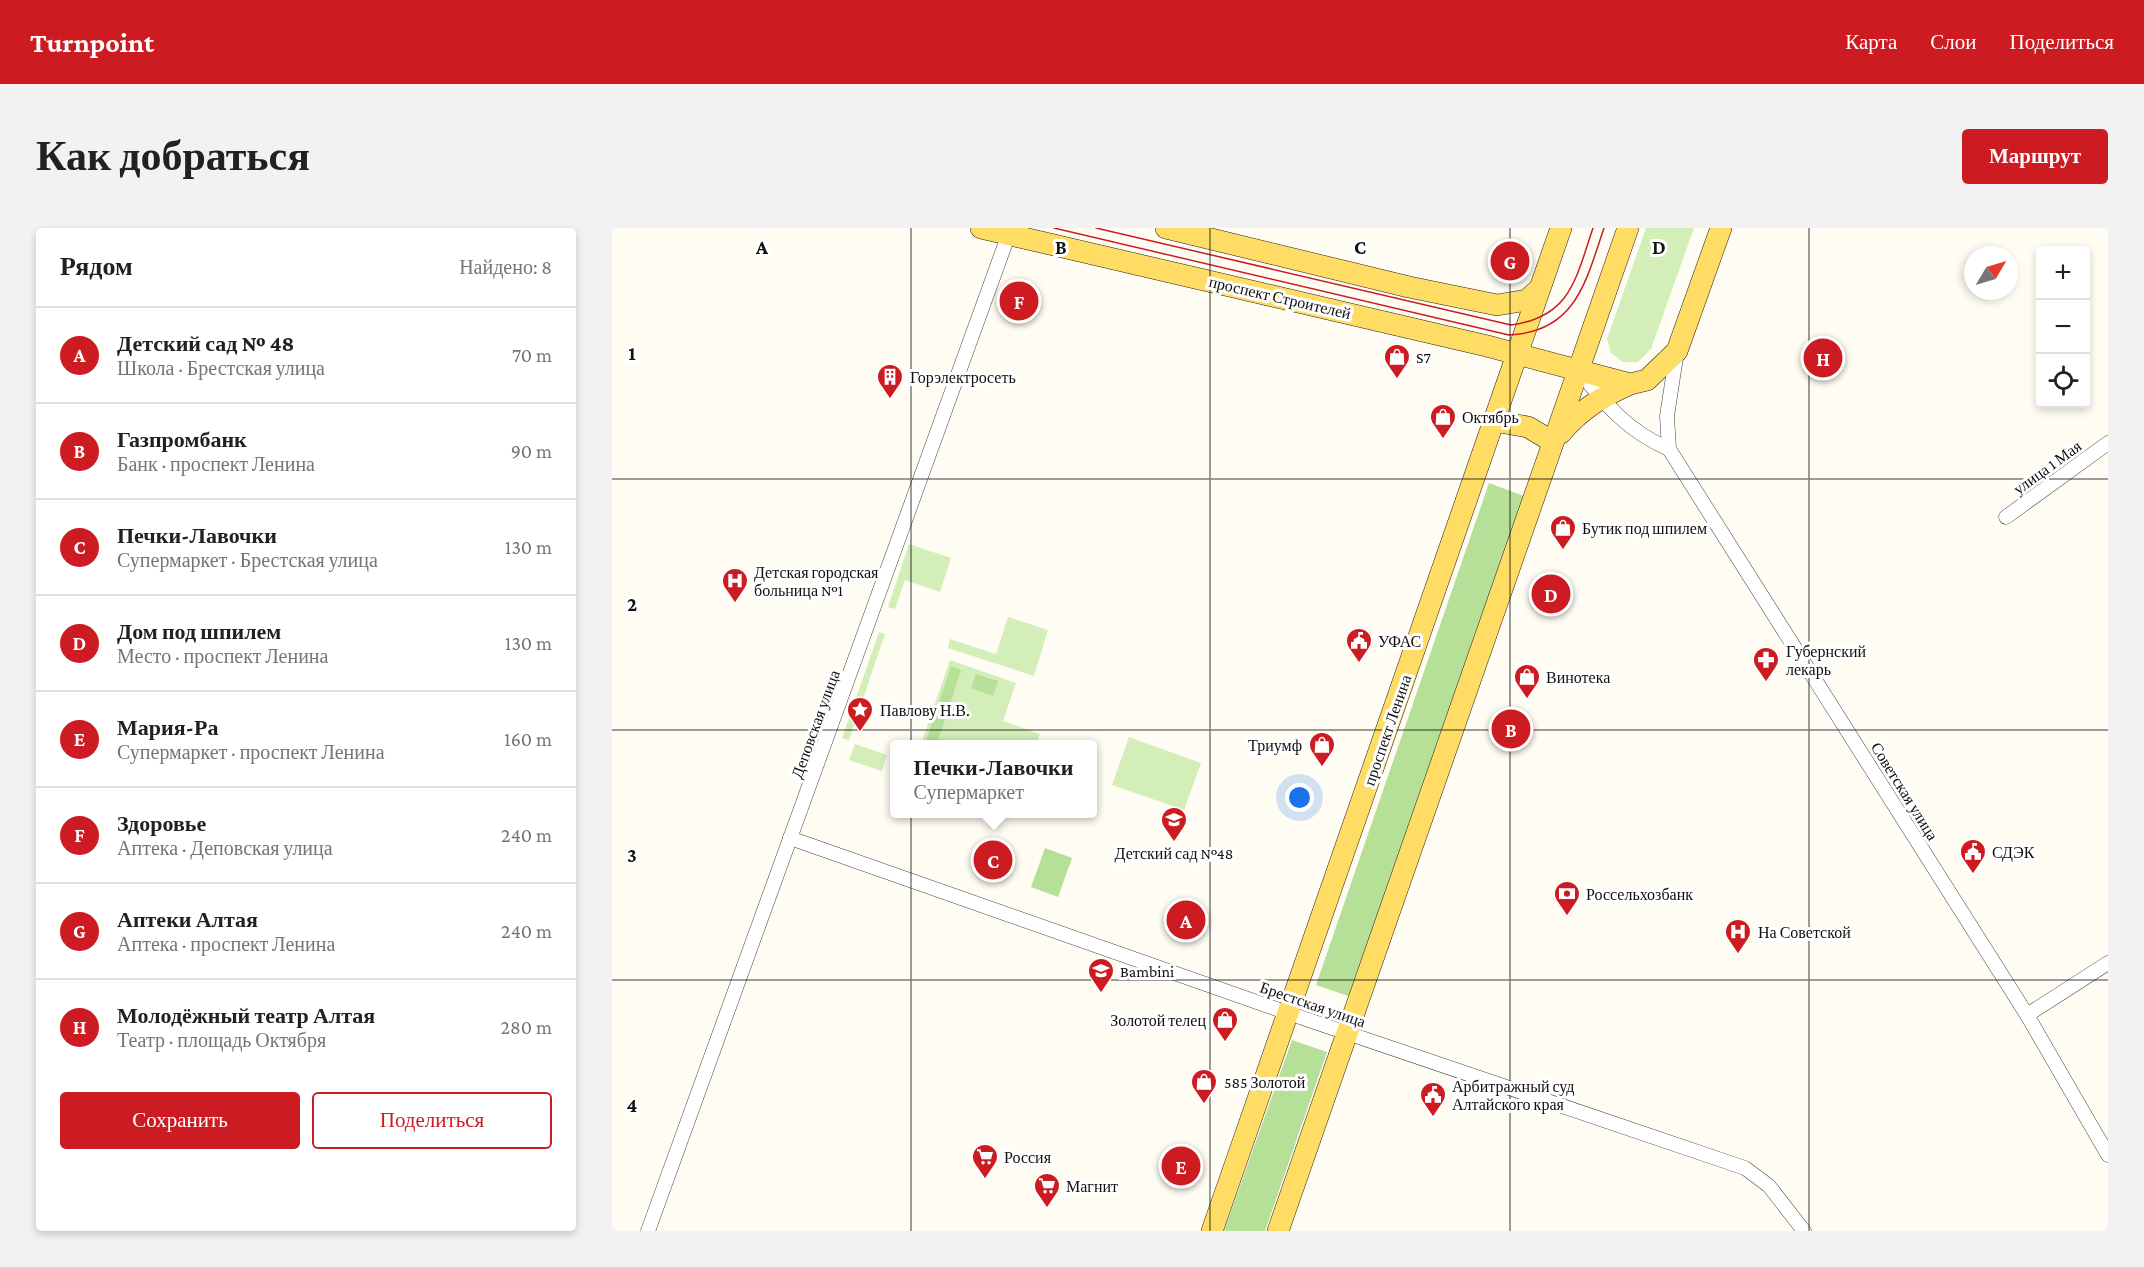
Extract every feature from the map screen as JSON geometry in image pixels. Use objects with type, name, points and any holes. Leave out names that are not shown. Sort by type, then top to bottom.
[{"type":"main road","name":"проспект Строителей","points":[[981,228],[1010,231],[1579,369],[1629,384]]},
{"type":"main road","points":[[1166,228],[1419,289],[1497,305],[1527,300],[1539,289]]},
{"type":"main road","name":"проспект Ленина","points":[[1212,1231],[1561,228]]},
{"type":"main road","points":[[1278,1231],[1628,228]]},
{"type":"main road","points":[[1553,442],[1577,414],[1600,398],[1629,384],[1647,380],[1677,351],[1721,228]]},
{"type":"main road","points":[[1494,421],[1528,427],[1553,442]]},
{"type":"street","name":"Деповская улица","points":[[648,1231],[1010,231]]},
{"type":"street","points":[[1579,369],[1600,398],[1623,423],[1649,441],[1669,449],[1667,416],[1677,351]]},
{"type":"street","name":"улица 1 Мая","points":[[2006,517],[2108,443]]},
{"type":"street","name":"Советская улица","points":[[1669,449],[2028,1016],[2108,1155]]},
{"type":"street","name":"Брестская улица","points":[[790,838],[1347,1034],[1745,1168],[1769,1186],[1804,1231]]},
{"type":"street","points":[[2028,1016],[2108,963]]},
{"type":"green space","points":[[1646,228],[1694,228],[1651,349],[1638,362],[1623,362],[1611,353],[1607,339]]},
{"type":"green space","points":[[1489,483],[1524,496],[1351,997],[1316,985]]},
{"type":"green space","points":[[909,544],[951,558],[940,592],[905,580],[895,609],[888,607]]},
{"type":"green space","points":[[1008,617],[1048,630],[1034,676],[948,648],[950,639],[996,654]]},
{"type":"green space","points":[[879,632],[885,634],[849,740],[842,738]]},
{"type":"green space","points":[[950,660],[1016,683],[1003,721],[1040,734],[1038,740],[922,740]]},
{"type":"green space","points":[[951,666],[961,670],[938,740],[926,740]]},
{"type":"green space","points":[[976,674],[998,681],[993,696],[971,688]]},
{"type":"green space","points":[[1129,737],[1201,763],[1184,810],[1112,785]]},
{"type":"green space","points":[[855,744],[887,755],[882,771],[849,760]]},
{"type":"green space","points":[[1045,848],[1072,858],[1058,897],[1031,887]]},
{"type":"green space","points":[[1292,1040],[1327,1052],[1265,1231],[1224,1231]]},
{"type":"tram line","points":[[1054,228],[1509,335],[1532,332],[1550,324],[1564,314],[1584,284],[1604,228]]},
{"type":"tram line","points":[[1096,228],[1511,325],[1531,321],[1547,314],[1559,304],[1575,279],[1593,228]]},
{"type":"place","name":"Аптеки Алтая","points":[[1510,261]]},
{"type":"place","name":"Здоровье","points":[[1019,301]]},
{"type":"place","name":"Молодёжный театр Алтая","points":[[1823,358]]},
{"type":"place","name":"S7","points":[[1397,380]]},
{"type":"place","name":"Горэлектросеть","points":[[890,400]]},
{"type":"place","name":"Октябрь","points":[[1443,440]]},
{"type":"place","name":"Бутик под шпилем","points":[[1563,551]]},
{"type":"place","name":"Дом под шпилем","points":[[1551,594]]},
{"type":"place","name":"Детская городская больница №1","points":[[735,604]]},
{"type":"place","name":"УФАС","points":[[1359,664]]},
{"type":"place","name":"Губернский лекарь","points":[[1766,683]]},
{"type":"place","name":"Винотека","points":[[1527,700]]},
{"type":"place","name":"Газпромбанк","points":[[1511,729]]},
{"type":"place","name":"Павлову Н.В.","points":[[860,733]]},
{"type":"place","name":"Триумф","points":[[1322,768]]},
{"type":"place","name":"Детский сад №48","points":[[1174,843]]},
{"type":"place","name":"Печки-Лавочки","points":[[993,860]]},
{"type":"place","name":"СДЭК","points":[[1973,875]]},
{"type":"place","name":"Россельхозбанк","points":[[1567,917]]},
{"type":"place","name":"Детский сад № 48","points":[[1186,920]]},
{"type":"place","name":"На Советской","points":[[1738,955]]},
{"type":"place","name":"Bambini","points":[[1101,994]]},
{"type":"place","name":"Золотой телец","points":[[1225,1043]]},
{"type":"place","name":"585 Золотой","points":[[1204,1105]]},
{"type":"place","name":"Арбитражный суд Алтайского края","points":[[1433,1118]]},
{"type":"place","name":"Мария-Ра","points":[[1181,1166]]},
{"type":"place","name":"Россия","points":[[985,1180]]},
{"type":"place","name":"Магнит","points":[[1047,1209]]}]
